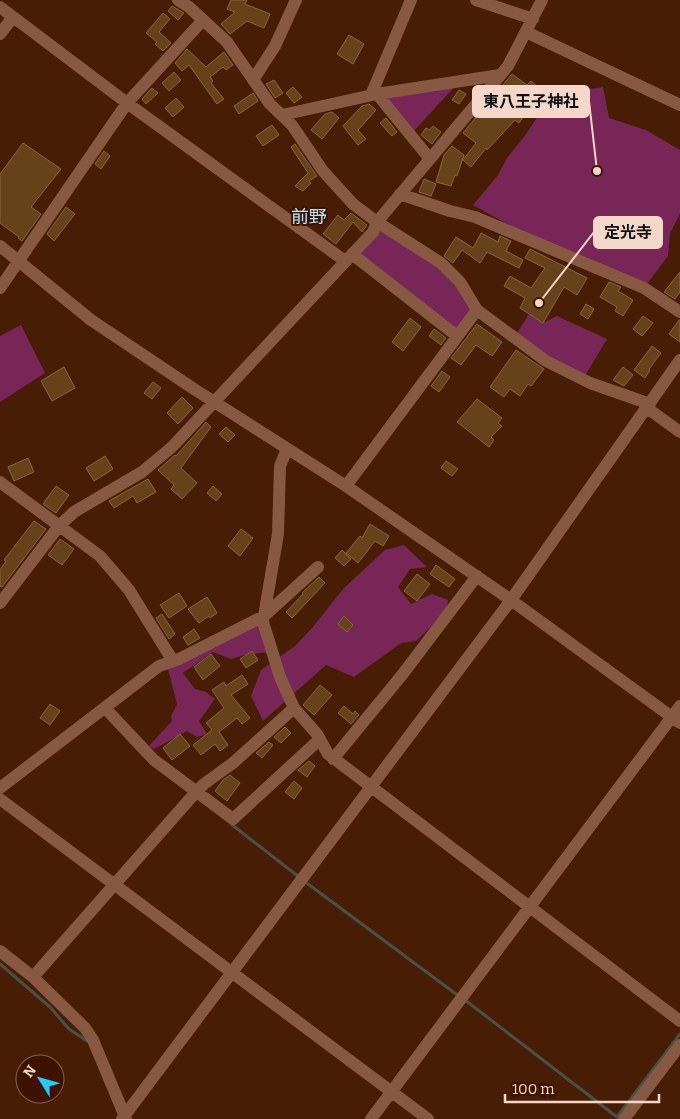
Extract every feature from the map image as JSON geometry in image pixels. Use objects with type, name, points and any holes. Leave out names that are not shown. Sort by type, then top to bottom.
[{"type":"street","points":[[178,0],[189,7],[227,42],[270,104],[292,125],[334,184],[353,204],[377,222],[441,263],[460,282],[477,310],[546,361],[590,383],[648,406],[680,432]]},
{"type":"street","points":[[253,80],[275,46],[296,0]]},
{"type":"street","points":[[374,95],[411,0]]},
{"type":"street","points":[[476,0],[533,19]]},
{"type":"street","points":[[0,603],[58,526],[74,512],[142,472],[172,446],[373,232],[377,222],[508,66],[542,0]]},
{"type":"street","points":[[0,7],[127,103],[457,336]]},
{"type":"street","points":[[0,34],[13,17]]},
{"type":"street","points":[[0,288],[127,103],[203,20]]},
{"type":"street","points":[[526,32],[680,105]]},
{"type":"street","points":[[282,115],[374,95],[500,75]]},
{"type":"street","points":[[374,95],[430,159]]},
{"type":"street","points":[[400,194],[450,211],[475,217],[644,288],[680,312]]},
{"type":"street","points":[[0,246],[91,320],[214,402],[346,486],[512,600],[676,720]]},
{"type":"street","points":[[346,486],[477,310]]},
{"type":"street","points":[[124,1118],[512,600],[680,360]]},
{"type":"street","points":[[287,449],[280,466],[278,534],[263,622],[280,678],[294,708],[320,739],[333,759],[680,1020]]},
{"type":"street","points":[[0,482],[100,556],[129,590],[173,661]]},
{"type":"street","points":[[0,788],[159,666],[173,661],[264,616],[318,567]]},
{"type":"street","points":[[333,759],[407,669],[477,576]]},
{"type":"street","points":[[371,1119],[530,907],[676,720],[680,706]]},
{"type":"street","points":[[105,708],[154,760],[233,819],[320,739]]},
{"type":"street","points":[[33,977],[196,792],[233,763],[294,708]]},
{"type":"street","points":[[0,799],[428,1119]]},
{"type":"street","points":[[0,951],[33,977],[85,1028],[93,1040],[124,1118]]},
{"type":"street","points":[[624,1119],[680,1045]]},
{"type":"shaded area","points":[[460,81],[410,135],[377,94]]},
{"type":"shaded area","points":[[603,87],[609,118],[646,130],[680,150],[680,214],[670,233],[668,256],[644,288],[554,250],[473,205],[498,175],[507,158],[524,137],[550,98]]},
{"type":"shaded area","points":[[377,222],[441,263],[477,310],[457,336],[352,254]]},
{"type":"shaded area","points":[[529,314],[543,323],[557,316],[607,339],[583,379],[549,363],[517,333]]},
{"type":"shaded area","points":[[21,325],[45,373],[0,402],[0,336]]},
{"type":"shaded area","points":[[404,545],[427,567],[410,569],[398,587],[411,604],[432,594],[448,600],[447,607],[435,623],[416,641],[401,643],[354,677],[326,665],[263,721],[251,696],[261,670],[295,646],[344,588],[385,550]]},
{"type":"shaded area","points":[[260,618],[272,652],[248,654],[231,659],[213,652],[183,673],[195,689],[206,692],[215,699],[199,721],[207,734],[197,737],[187,731],[154,749],[149,746],[172,721],[171,716],[177,704],[168,669]]},
{"type":"building","points":[[231,0],[247,0],[245,4],[270,14],[264,28],[247,21],[230,34],[221,24],[235,12],[227,9]]},
{"type":"building","points":[[172,6],[184,13],[178,20],[168,11]]},
{"type":"building","points":[[163,13],[170,19],[159,32],[171,43],[163,51],[155,44],[157,42],[146,33]]},
{"type":"building","points":[[349,35],[364,44],[353,64],[337,54]]},
{"type":"building","points":[[187,49],[206,67],[224,52],[233,65],[226,70],[223,67],[210,77],[213,81],[211,83],[224,99],[217,104],[189,65],[182,71],[175,63]]},
{"type":"building","points":[[174,72],[181,80],[169,91],[162,83]]},
{"type":"building","points":[[512,74],[527,85],[531,81],[542,91],[519,123],[515,120],[487,150],[486,148],[471,167],[463,160],[476,143],[463,133]]},
{"type":"building","points":[[274,80],[283,93],[275,98],[266,84]]},
{"type":"building","points":[[293,87],[302,97],[294,103],[286,93]]},
{"type":"building","points":[[152,88],[158,93],[146,104],[142,99]]},
{"type":"building","points":[[459,90],[466,94],[459,104],[452,100]]},
{"type":"building","points":[[253,93],[258,101],[239,114],[234,106]]},
{"type":"building","points":[[176,98],[184,107],[173,117],[165,108]]},
{"type":"building","points":[[369,104],[376,110],[358,130],[366,139],[358,145],[343,126],[362,106]]},
{"type":"building","points":[[332,112],[339,118],[322,139],[311,130],[325,114]]},
{"type":"building","points":[[386,118],[397,132],[392,136],[380,123]]},
{"type":"building","points":[[272,125],[279,135],[263,146],[256,136]]},
{"type":"building","points":[[433,126],[441,132],[432,144],[421,135],[426,128],[430,130]]},
{"type":"building","points":[[23,143],[61,169],[31,207],[41,214],[22,241],[0,223],[0,174]]},
{"type":"building","points":[[295,144],[317,176],[309,181],[311,183],[303,191],[295,186],[308,173],[291,147]]},
{"type":"building","points":[[452,146],[464,155],[457,176],[455,175],[451,186],[436,182],[444,155]]},
{"type":"building","points":[[104,151],[110,156],[101,169],[95,164]]},
{"type":"building","points":[[424,179],[436,184],[431,196],[419,192]]},
{"type":"building","points":[[66,207],[75,214],[54,241],[47,234]]},
{"type":"building","points":[[351,213],[367,225],[362,232],[353,222],[336,244],[323,234],[338,215],[344,220]]},
{"type":"building","points":[[481,233],[498,242],[500,236],[511,241],[506,251],[523,260],[519,268],[487,252],[480,263],[462,250],[453,263],[444,256],[456,237],[473,248]]},
{"type":"building","points":[[530,249],[587,278],[577,295],[564,287],[543,323],[520,308],[525,298],[504,286],[510,276],[531,288],[545,268],[525,258]]},
{"type":"building","points":[[680,272],[680,292],[675,299],[664,292]]},
{"type":"building","points":[[609,282],[621,287],[618,291],[633,300],[623,316],[615,311],[617,307],[600,297]]},
{"type":"building","points":[[586,304],[594,309],[588,319],[580,314]]},
{"type":"building","points":[[643,316],[653,323],[642,336],[633,329]]},
{"type":"building","points":[[410,318],[421,327],[403,351],[392,342]]},
{"type":"building","points":[[680,320],[680,342],[669,334]]},
{"type":"building","points":[[477,324],[502,342],[492,356],[476,345],[461,365],[451,358]]},
{"type":"building","points":[[434,329],[446,338],[441,345],[429,336]]},
{"type":"building","points":[[652,346],[661,353],[645,378],[634,370]]},
{"type":"building","points":[[516,350],[544,369],[531,386],[528,384],[520,396],[510,389],[504,397],[490,387]]},
{"type":"building","points":[[64,367],[75,388],[52,401],[41,381]]},
{"type":"building","points":[[623,367],[633,375],[624,386],[613,380]]},
{"type":"building","points":[[442,371],[450,377],[439,392],[431,386]]},
{"type":"building","points":[[153,382],[161,388],[152,399],[144,393]]},
{"type":"building","points":[[182,397],[193,408],[178,424],[167,413]]},
{"type":"building","points":[[477,399],[502,418],[498,423],[502,426],[491,437],[494,440],[489,447],[457,422]]},
{"type":"building","points":[[206,422],[211,427],[181,468],[197,483],[182,499],[171,489],[174,485],[158,470],[176,456]]},
{"type":"building","points":[[226,427],[235,435],[228,442],[219,434]]},
{"type":"building","points":[[105,456],[113,469],[94,481],[86,468]]},
{"type":"building","points":[[28,458],[34,472],[14,481],[8,467]]},
{"type":"building","points":[[446,461],[458,469],[452,476],[441,468]]},
{"type":"building","points":[[148,479],[156,492],[137,503],[133,496],[114,508],[109,501]]},
{"type":"building","points":[[56,486],[69,495],[56,513],[43,504]]},
{"type":"building","points":[[213,486],[222,494],[216,501],[207,493]]},
{"type":"building","points":[[34,521],[46,529],[2,587],[0,586],[0,570],[6,561],[4,560]]},
{"type":"building","points":[[370,524],[389,536],[383,546],[375,541],[358,563],[346,553],[360,536],[362,538]]},
{"type":"building","points":[[241,529],[253,538],[240,556],[228,546]]},
{"type":"building","points":[[60,539],[74,549],[62,565],[48,555]]},
{"type":"building","points":[[342,550],[351,559],[344,566],[335,558]]},
{"type":"building","points":[[436,565],[455,579],[449,587],[430,574]]},
{"type":"building","points":[[417,574],[430,584],[417,601],[404,591]]},
{"type":"building","points":[[319,577],[325,583],[292,618],[286,612]]},
{"type":"building","points":[[179,593],[187,606],[169,618],[160,605]]},
{"type":"building","points":[[207,597],[217,613],[199,623],[188,609]]},
{"type":"building","points":[[162,614],[175,634],[169,639],[156,618]]},
{"type":"building","points":[[344,616],[353,625],[347,632],[338,624]]},
{"type":"building","points":[[194,629],[200,638],[188,645],[183,637]]},
{"type":"building","points":[[252,651],[258,660],[246,668],[240,659]]},
{"type":"building","points":[[211,654],[220,666],[203,680],[194,667]]},
{"type":"building","points":[[242,675],[248,684],[231,695],[250,718],[242,724],[237,718],[219,732],[228,745],[220,751],[215,744],[201,755],[193,745],[212,730],[206,723],[224,708],[212,690],[224,682],[226,686]]},
{"type":"building","points":[[320,685],[332,695],[314,715],[303,705]]},
{"type":"building","points":[[50,704],[60,711],[50,725],[40,718]]},
{"type":"building","points":[[344,706],[353,714],[355,711],[359,715],[351,724],[338,713]]},
{"type":"building","points":[[285,727],[291,733],[281,743],[274,737]]},
{"type":"building","points":[[180,734],[190,746],[172,760],[163,748]]},
{"type":"building","points":[[269,742],[273,745],[262,758],[256,753]]},
{"type":"building","points":[[309,761],[315,766],[307,777],[298,770]]},
{"type":"building","points":[[230,775],[240,783],[227,801],[215,791],[223,780]]},
{"type":"building","points":[[294,781],[302,788],[294,799],[285,792]]},
{"type":"waterway","points":[[231,824],[299,877]]},
{"type":"waterway","points":[[304,881],[460,997]]},
{"type":"waterway","points":[[0,964],[50,1007],[69,1029],[87,1041]]},
{"type":"waterway","points":[[465,1000],[617,1117],[680,1034]]},
{"type":"place","name":"東八王子神社","points":[[597,171]]},
{"type":"place","name":"定光寺","points":[[539,303]]},
{"type":"district","name":"前野","points":[[309,217]]}]
